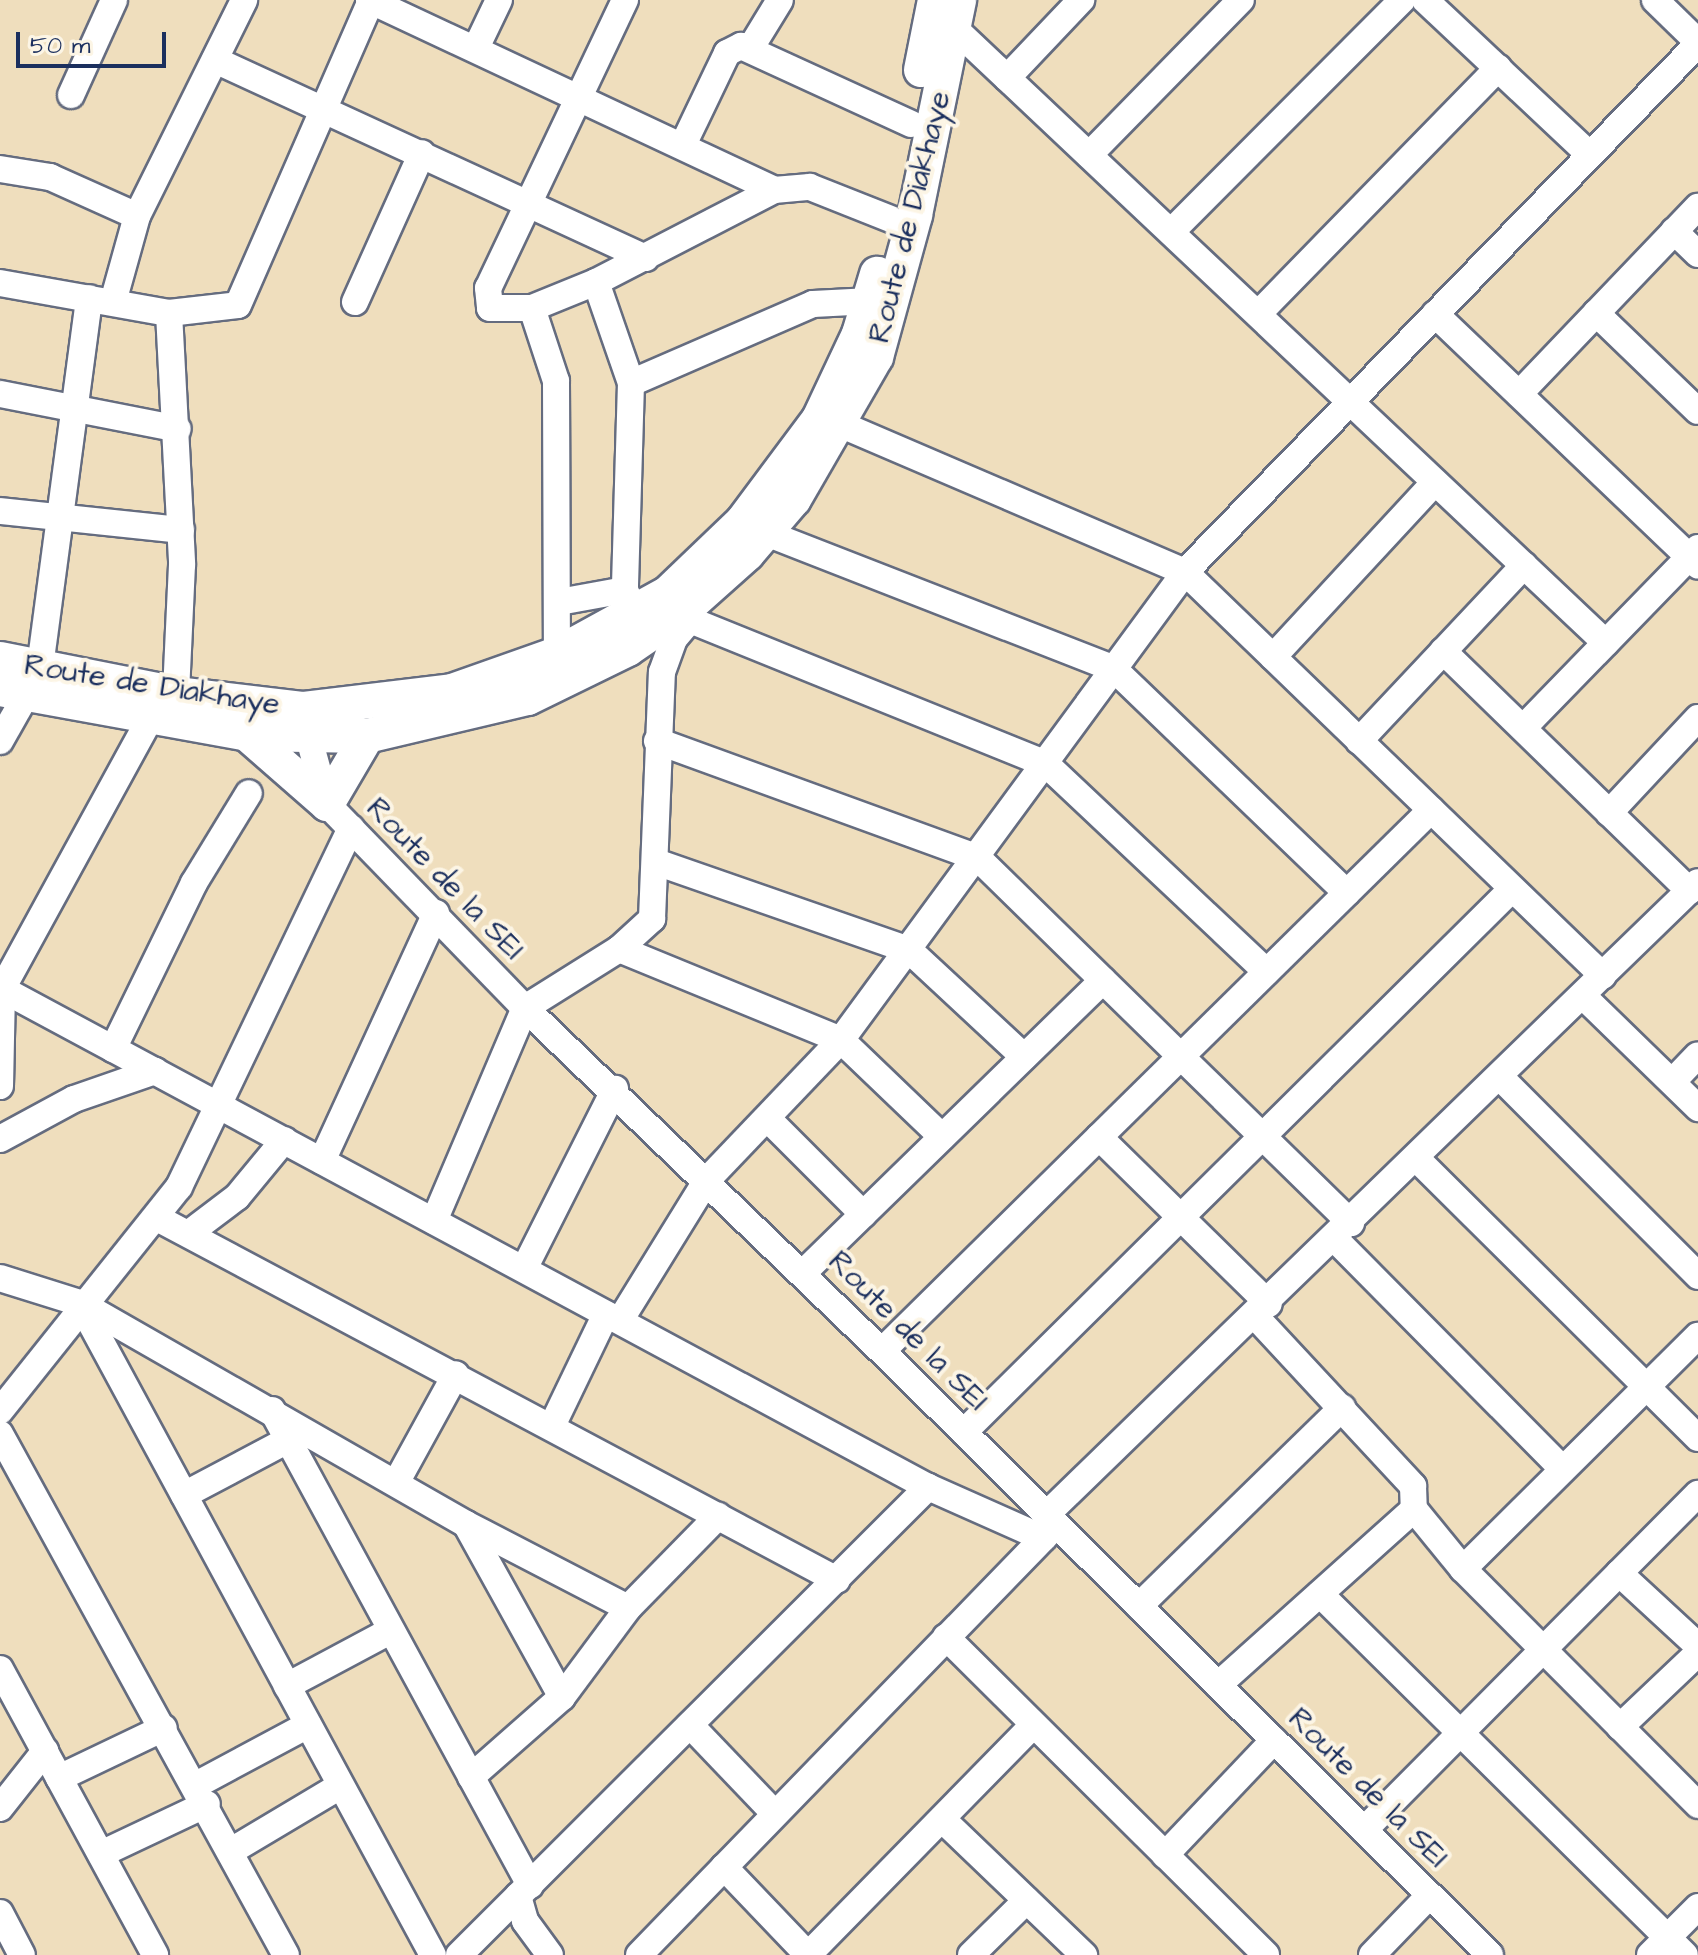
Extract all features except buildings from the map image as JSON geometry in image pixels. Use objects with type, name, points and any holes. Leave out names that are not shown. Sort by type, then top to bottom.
[{"type":"main road","name":"Route de Diakhaye","points":[[0,659],[22,684],[150,719],[247,734],[452,691],[557,654],[631,603],[693,572],[785,472],[845,370],[871,301],[911,124],[949,9]]},
{"type":"main road","name":"Route de Diakhaye","points":[[22,684],[176,694],[367,736],[528,698],[628,649],[687,615],[766,533],[842,425],[893,308],[949,9]]},
{"type":"main road","points":[[247,734],[327,804],[367,736]]},
{"type":"street","points":[[0,741],[22,684],[58,520],[76,407],[101,300],[137,216],[244,0]]},
{"type":"street","points":[[0,283],[169,313],[238,305],[370,0],[576,93],[774,190]]},
{"type":"street","points":[[476,48],[499,0]]},
{"type":"street","points":[[625,0],[576,93],[486,298],[494,309],[532,308],[596,282],[774,190],[810,187],[891,219]]},
{"type":"street","points":[[750,49],[780,0]]},
{"type":"street","points":[[1007,78],[1081,0]]},
{"type":"street","points":[[1089,155],[1241,0]]},
{"type":"street","points":[[1171,232],[1402,0]]},
{"type":"street","points":[[1425,0],[1590,155]]},
{"type":"street","points":[[552,1426],[614,1316],[707,1180],[770,1121],[841,1040],[978,858],[1185,572],[1698,43],[1655,0]]},
{"type":"street","points":[[71,95],[110,1]]},
{"type":"street","points":[[949,9],[1007,78],[1606,643]]},
{"type":"street","points":[[683,145],[727,53],[750,49],[911,124]]},
{"type":"street","points":[[215,60],[529,201],[646,258]]},
{"type":"street","points":[[1258,314],[1498,68]]},
{"type":"street","points":[[355,302],[422,153]]},
{"type":"street","points":[[0,169],[50,177],[137,216]]},
{"type":"street","points":[[1519,394],[1698,207]]},
{"type":"street","points":[[1674,231],[1698,254]]},
{"type":"street","points":[[559,602],[631,603],[631,383],[596,282]]},
{"type":"street","points":[[631,383],[813,304],[871,301]]},
{"type":"street","points":[[532,308],[556,381],[557,654]]},
{"type":"street","points":[[169,313],[178,429],[181,530],[176,694]]},
{"type":"street","points":[[1596,313],[1698,411]]},
{"type":"street","points":[[1435,314],[1695,556],[1523,728]]},
{"type":"street","points":[[0,394],[178,429]]},
{"type":"street","points":[[842,425],[1185,572],[1603,976]]},
{"type":"street","points":[[1273,657],[1435,482]]},
{"type":"street","points":[[0,511],[58,520],[181,530]]},
{"type":"street","points":[[766,533],[1114,669],[1347,893]]},
{"type":"street","points":[[1359,741],[1524,565]]},
{"type":"street","points":[[434,1221],[525,1008],[619,949],[652,919],[657,741],[664,660],[687,615],[1046,764],[1267,972]]},
{"type":"street","points":[[639,1955],[946,1637],[1049,1525],[1694,887],[1609,813],[1443,651]]},
{"type":"street","points":[[1609,813],[1698,718]]},
{"type":"street","points":[[0,1086],[1,989],[150,719]]},
{"type":"street","name":"Route de la SEI","points":[[304,724],[327,804],[525,1008],[615,1089],[803,1273],[964,1432],[1049,1525],[1139,1606],[1490,1955]]},
{"type":"street","points":[[657,741],[978,858],[1262,1136],[1343,1231],[1563,1469]]},
{"type":"street","points":[[113,1049],[194,883],[249,793]]},
{"type":"street","points":[[882,1351],[1431,810]]},
{"type":"street","points":[[0,1411],[80,1303],[159,1219],[218,1105],[351,828]]},
{"type":"street","points":[[656,862],[909,950],[1024,1057]]},
{"type":"street","points":[[964,1432],[1512,889]]},
{"type":"street","points":[[322,1161],[436,913]]},
{"type":"street","points":[[619,949],[841,1040],[942,1137]]},
{"type":"street","points":[[803,1273],[1103,980]]},
{"type":"street","points":[[1,989],[928,1487],[1049,1525]]},
{"type":"street","points":[[1583,996],[1698,1108]]},
{"type":"street","points":[[1672,1082],[1698,1055]]},
{"type":"street","points":[[0,1139],[74,1099],[155,1071]]},
{"type":"street","points":[[1500,1077],[1698,1276]]},
{"type":"street","points":[[524,1269],[615,1089]]},
{"type":"street","points":[[770,1121],[863,1214]]},
{"type":"street","points":[[1099,1137],[1181,1217],[1342,1408],[1413,1486],[1414,1509],[1463,1569],[1698,1805]]},
{"type":"street","points":[[192,1231],[237,1197],[284,1140]]},
{"type":"street","points":[[1417,1159],[1698,1438]]},
{"type":"street","points":[[159,1219],[192,1231],[837,1580]]},
{"type":"street","points":[[0,1278],[80,1303],[466,1524],[628,1608]]},
{"type":"street","points":[[80,1303],[433,1955]]},
{"type":"street","points":[[1463,1569],[1698,1336]]},
{"type":"street","points":[[396,1483],[456,1374]]},
{"type":"street","points":[[1139,1606],[1342,1408]]},
{"type":"street","points":[[271,1410],[471,1777],[524,1890],[525,1921],[550,1955]]},
{"type":"street","points":[[0,1434],[202,1794],[286,1955]]},
{"type":"street","points":[[184,1495],[288,1440]]},
{"type":"street","points":[[459,1955],[928,1487]]},
{"type":"street","points":[[1364,1830],[1698,1494]]},
{"type":"street","points":[[1218,1685],[1414,1509]]},
{"type":"street","points":[[471,1777],[562,1697],[628,1608],[718,1516]]},
{"type":"street","points":[[466,1524],[562,1697]]},
{"type":"street","points":[[1619,1573],[1698,1646]]},
{"type":"street","points":[[1320,1594],[1461,1732],[1668,1949],[1698,1907]]},
{"type":"street","points":[[287,1686],[390,1631]]},
{"type":"street","points":[[946,1637],[1266,1955]]},
{"type":"street","points":[[1620,1727],[1698,1653]]},
{"type":"street","points":[[0,1669],[155,1955]]},
{"type":"street","points":[[101,1854],[202,1794],[308,1725]]},
{"type":"street","points":[[690,1725],[775,1814]]},
{"type":"street","points":[[724,1867],[808,1955],[1033,1725]]},
{"type":"street","points":[[59,1778],[164,1728]]},
{"type":"street","points":[[1165,1855],[1274,1740]]},
{"type":"street","points":[[3,1799],[45,1751]]},
{"type":"street","points":[[231,1851],[340,1786]]},
{"type":"street","points":[[942,1819],[1084,1955]]},
{"type":"street","points":[[1372,1955],[1430,1895]]},
{"type":"street","points":[[971,1955],[1027,1900]]},
{"type":"street","points":[[0,1913],[22,1955]]}]
